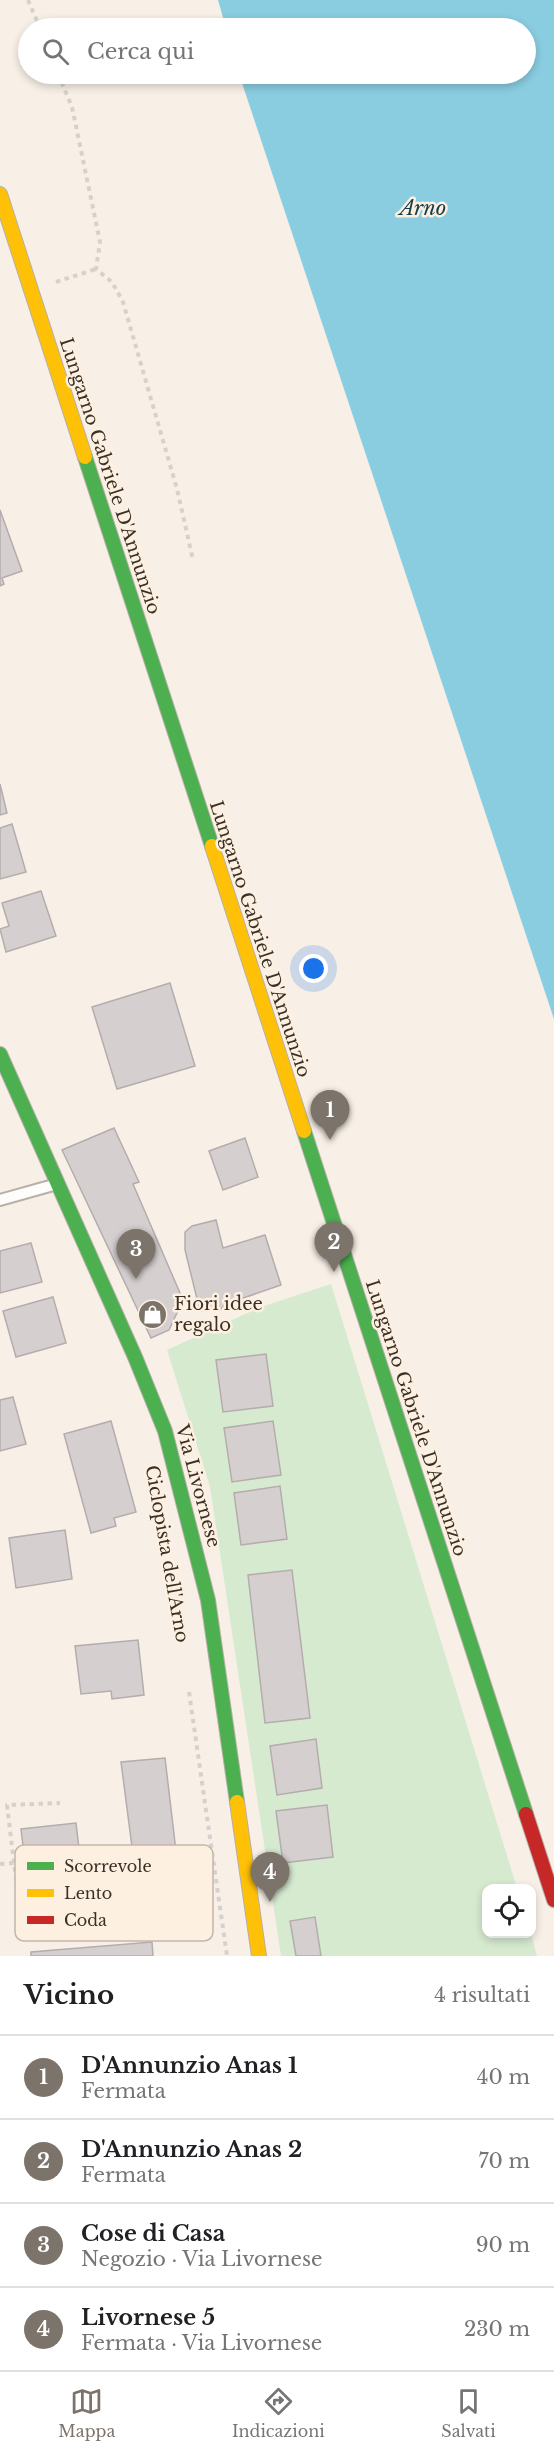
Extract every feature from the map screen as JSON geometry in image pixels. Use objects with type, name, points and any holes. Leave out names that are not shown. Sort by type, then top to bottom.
[{"type":"main road","name":"Lungarno Gabriele D'Annunzio","points":[[0,194],[554,1900]]},
{"type":"main road","name":"Via Livornese","points":[[0,1054],[139,1366],[174,1460],[208,1600],[259,1956]]},
{"type":"lane","points":[[0,1200],[57,1184]]},
{"type":"path","points":[[28,0],[36,18]]},
{"type":"path","points":[[62,84],[72,107],[100,242],[96,269]]},
{"type":"path","points":[[31,291],[96,269]]},
{"type":"path","points":[[96,269],[112,282],[123,302],[177,489],[193,560]]},
{"type":"path","points":[[189,1692],[211,1845]]},
{"type":"path","points":[[15,1871],[7,1805],[60,1803]]},
{"type":"path","points":[[213,1859],[227,1956]]},
{"type":"path","points":[[0,1864],[14,1863]]},
{"type":"green space","points":[[331,1284],[516,1884],[482,1884],[482,1938],[532,1938],[537,1956],[281,1956],[210,1487],[167,1350],[258,1308]]},
{"type":"water","name":"Arno","points":[[218,0],[554,0],[554,1019],[242,84],[536,84],[536,18],[223,18]]},
{"type":"building","points":[[0,510],[22,571],[2,578],[4,584],[0,586]]},
{"type":"building","points":[[0,784],[7,813],[0,815]]},
{"type":"building","points":[[12,824],[26,872],[0,879],[0,828]]},
{"type":"building","points":[[41,891],[56,936],[6,952],[0,929],[9,926],[2,903]]},
{"type":"building","points":[[170,983],[195,1066],[117,1089],[92,1007]]},
{"type":"building","points":[[114,1128],[139,1182],[133,1184],[183,1300],[169,1330],[151,1338],[62,1150]]},
{"type":"building","points":[[245,1138],[258,1177],[223,1190],[209,1151]]},
{"type":"building","points":[[216,1220],[223,1248],[265,1235],[281,1285],[226,1304],[220,1310],[200,1311],[185,1250],[185,1232],[192,1226]]},
{"type":"building","points":[[31,1243],[42,1282],[0,1293],[0,1251]]},
{"type":"building","points":[[53,1297],[66,1343],[16,1357],[3,1311]]},
{"type":"building","points":[[266,1354],[273,1406],[223,1412],[216,1360]]},
{"type":"building","points":[[13,1397],[26,1444],[0,1451],[0,1400]]},
{"type":"building","points":[[111,1421],[136,1512],[114,1518],[116,1526],[91,1533],[64,1434]]},
{"type":"building","points":[[273,1421],[281,1475],[232,1482],[224,1428]]},
{"type":"building","points":[[280,1486],[287,1539],[241,1545],[234,1493]]},
{"type":"building","points":[[65,1530],[72,1579],[16,1588],[9,1538]]},
{"type":"building","points":[[292,1570],[310,1718],[265,1723],[248,1575]]},
{"type":"building","points":[[138,1640],[144,1695],[112,1699],[111,1691],[81,1694],[75,1646]]},
{"type":"building","points":[[316,1739],[322,1788],[277,1795],[270,1746]]},
{"type":"building","points":[[165,1758],[175,1845],[132,1845],[121,1762]]},
{"type":"building","points":[[327,1805],[333,1857],[283,1863],[276,1811]]},
{"type":"building","points":[[76,1823],[79,1845],[23,1845],[21,1829]]},
{"type":"building","points":[[315,1917],[321,1956],[296,1956],[290,1921]]},
{"type":"building","points":[[152,1942],[153,1956],[31,1956],[31,1952]]},
{"type":"traffic: fast","points":[[85,457],[212,846]]},
{"type":"traffic: fast","points":[[0,1054],[135,1357],[165,1431],[208,1600],[237,1802]]},
{"type":"traffic: fast","points":[[304,1131],[526,1814]]},
{"type":"traffic: slow","points":[[0,194],[85,457]]},
{"type":"traffic: slow","points":[[212,846],[304,1131]]},
{"type":"traffic: slow","points":[[237,1802],[259,1956]]},
{"type":"traffic: jam","points":[[526,1814],[554,1900]]},
{"type":"place","name":"D'Annunzio Anas 1","points":[[330,1140]]},
{"type":"place","name":"D'Annunzio Anas 2","points":[[334,1272]]},
{"type":"place","name":"Cose di Casa","points":[[136,1279]]},
{"type":"place","name":"Fiori idee regalo","points":[[153,1314]]},
{"type":"place","name":"Livornese 5","points":[[270,1902]]}]
